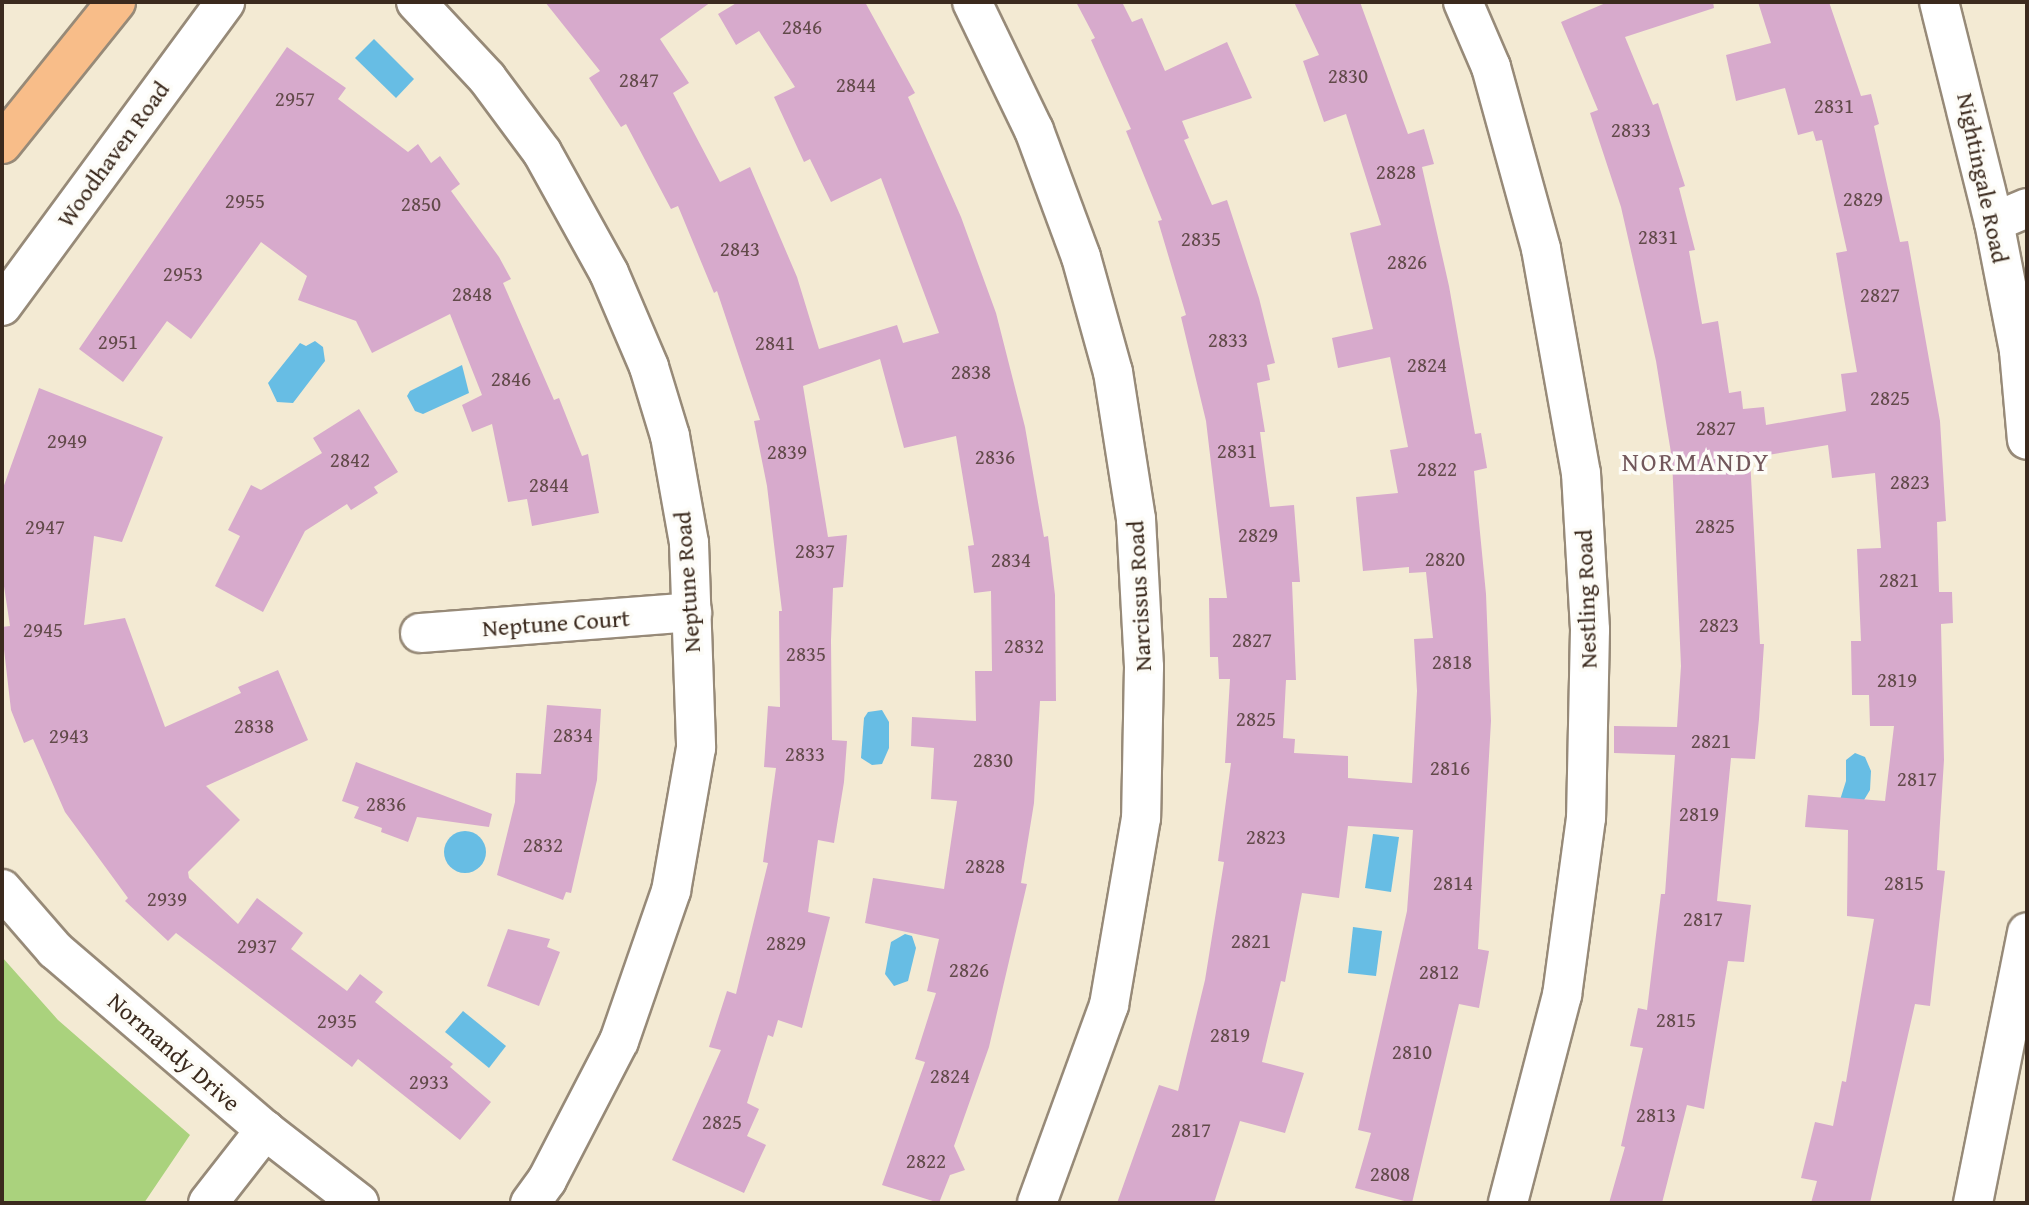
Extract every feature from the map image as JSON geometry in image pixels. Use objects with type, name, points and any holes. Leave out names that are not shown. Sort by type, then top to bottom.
[{"type":"highway","points":[[2,144],[40,101],[116,2]]},
{"type":"highway","points":[[2,172],[40,101]]},
{"type":"street","name":"Woodhaven Road","points":[[2,306],[225,2]]},
{"type":"street","name":"Neptune Road","points":[[416,2],[487,78],[542,152],[609,273],[649,368],[670,436],[689,542],[696,748],[671,891],[619,1041],[547,1180],[530,1203]]},
{"type":"street","name":"Narcissus Road","points":[[972,2],[1034,130],[1081,257],[1113,372],[1136,519],[1144,667],[1141,818],[1109,1005],[1037,1203]]},
{"type":"street","name":"Nestling Road","points":[[1463,2],[1491,67],[1541,249],[1581,473],[1590,630],[1586,818],[1562,995],[1508,1203]]},
{"type":"street","name":"Nightingale Road","points":[[1939,2],[2010,215],[2027,440]]},
{"type":"street","name":"Neptune Court","points":[[420,633],[692,612]]},
{"type":"street","name":"Normandy Drive","points":[[2,889],[55,950],[265,1130],[359,1203]]},
{"type":"street","points":[[1973,1203],[2027,932]]},
{"type":"street","points":[[208,1203],[265,1130]]},
{"type":"green space","points":[[2,957],[58,1020],[190,1135],[144,1203],[2,1203]]},
{"type":"water","points":[[374,39],[414,79],[396,98],[355,58]]},
{"type":"water","points":[[315,341],[323,347],[325,361],[293,403],[277,402],[268,383],[300,343],[306,346]]},
{"type":"water","points":[[462,365],[469,393],[423,414],[415,411],[407,396],[410,391]]},
{"type":"water","points":[[882,710],[889,722],[889,748],[882,764],[872,765],[861,758],[864,718],[868,712]]},
{"type":"water","points":[[1855,753],[1865,757],[1871,771],[1870,790],[1864,800],[1840,800],[1846,781],[1846,760]]},
{"type":"water","points":[[465,831],[480,837],[486,852],[480,867],[465,873],[450,867],[444,852],[450,837]]},
{"type":"water","points":[[1373,834],[1399,837],[1391,892],[1365,888]]},
{"type":"water","points":[[1353,927],[1382,931],[1376,976],[1348,973]]},
{"type":"water","points":[[905,934],[912,936],[916,948],[908,981],[894,986],[885,974],[891,942]]},
{"type":"water","points":[[463,1011],[506,1046],[489,1068],[445,1032]]},
{"type":"building","points":[[545,2],[711,2],[660,39],[689,83],[673,93],[720,182],[750,167],[797,277],[819,349],[897,325],[903,343],[939,333],[881,178],[831,202],[810,159],[804,162],[774,97],[795,87],[759,31],[736,45],[718,14],[738,2],[865,2],[915,93],[908,97],[961,217],[996,313],[1025,427],[1044,537],[1048,536],[1055,595],[1056,701],[1040,701],[1034,803],[1021,883],[1027,884],[989,1047],[954,1146],[965,1170],[950,1175],[939,1203],[882,1185],[925,1062],[915,1059],[936,993],[927,991],[939,939],[865,923],[873,878],[944,889],[957,801],[931,799],[934,748],[911,746],[912,717],[976,721],[975,671],[992,671],[991,591],[974,593],[968,546],[974,545],[956,436],[904,448],[880,359],[803,386],[828,537],[847,535],[843,587],[833,588],[831,640],[832,740],[847,741],[844,782],[834,843],[818,840],[808,912],[830,917],[802,1028],[778,1020],[773,1037],[768,1035],[747,1103],[759,1109],[747,1136],[766,1145],[744,1193],[672,1160],[721,1050],[709,1047],[727,991],[736,994],[768,863],[763,862],[776,768],[764,767],[768,706],[780,707],[779,611],[782,611],[767,486],[754,421],[760,420],[717,291],[714,293],[678,206],[671,209],[626,124],[621,127],[589,78],[600,71]]},
{"type":"building","points":[[1076,2],[1122,2],[1132,22],[1142,18],[1165,71],[1227,42],[1252,98],[1182,121],[1189,138],[1184,140],[1212,205],[1227,200],[1259,298],[1275,363],[1267,365],[1270,380],[1257,383],[1265,432],[1260,432],[1270,507],[1294,505],[1300,582],[1292,582],[1296,680],[1286,680],[1283,738],[1295,739],[1294,753],[1348,756],[1348,778],[1412,783],[1417,691],[1414,639],[1433,638],[1426,572],[1409,573],[1409,567],[1363,571],[1356,497],[1398,493],[1390,450],[1408,447],[1390,357],[1338,368],[1332,338],[1373,329],[1350,233],[1381,225],[1346,114],[1324,122],[1303,61],[1319,55],[1294,2],[1360,2],[1408,134],[1424,129],[1434,164],[1422,167],[1449,286],[1475,434],[1481,433],[1487,468],[1474,471],[1486,594],[1491,721],[1478,949],[1489,951],[1479,1008],[1459,1004],[1412,1203],[1355,1188],[1371,1133],[1358,1130],[1407,911],[1413,830],[1348,826],[1339,898],[1302,893],[1285,982],[1281,981],[1262,1062],[1304,1073],[1285,1133],[1240,1121],[1214,1203],[1117,1203],[1159,1085],[1178,1091],[1205,980],[1224,862],[1218,861],[1231,763],[1225,763],[1230,679],[1219,679],[1218,657],[1210,657],[1209,598],[1227,598],[1206,421],[1181,317],[1186,315],[1158,221],[1162,220],[1126,131],[1131,129],[1091,40],[1095,38]]},
{"type":"building","points":[[1608,2],[1713,2],[1714,8],[1625,37],[1653,105],[1658,103],[1685,186],[1679,188],[1695,250],[1689,251],[1702,324],[1718,321],[1729,393],[1741,391],[1743,409],[1764,407],[1766,425],[1846,411],[1841,374],[1857,372],[1836,253],[1847,251],[1822,140],[1816,141],[1813,131],[1798,135],[1785,88],[1736,101],[1726,55],[1771,43],[1758,2],[1829,2],[1861,96],[1871,94],[1879,124],[1874,126],[1900,242],[1908,241],[1940,421],[1946,521],[1937,522],[1939,592],[1952,592],[1953,623],[1941,624],[1944,760],[1937,870],[1945,871],[1930,1006],[1915,1004],[1870,1203],[1811,1203],[1817,1181],[1801,1178],[1815,1122],[1833,1126],[1842,1081],[1846,1082],[1874,919],[1847,916],[1848,830],[1805,827],[1808,795],[1885,801],[1894,726],[1870,726],[1869,695],[1852,695],[1851,641],[1861,641],[1857,549],[1881,548],[1875,473],[1832,478],[1828,445],[1750,458],[1760,644],[1764,644],[1759,719],[1755,759],[1731,758],[1717,901],[1751,905],[1744,962],[1728,961],[1704,1109],[1687,1105],[1662,1203],[1609,1203],[1625,1147],[1621,1146],[1643,1048],[1630,1046],[1638,1008],[1647,1010],[1661,894],[1665,894],[1675,755],[1614,753],[1614,726],[1677,727],[1681,666],[1672,459],[1656,361],[1621,207],[1590,113],[1598,110],[1561,22]]},
{"type":"building","points":[[287,47],[346,88],[338,99],[408,152],[418,144],[431,163],[440,156],[460,184],[451,191],[499,257],[511,279],[503,283],[554,400],[559,398],[582,456],[588,454],[599,513],[532,526],[527,499],[508,502],[492,424],[472,432],[462,405],[482,395],[450,314],[372,353],[356,321],[298,300],[307,276],[261,242],[191,339],[167,321],[123,382],[79,349]]},
{"type":"building","points":[[39,388],[163,437],[122,542],[94,536],[84,625],[125,618],[165,727],[241,693],[238,687],[278,670],[308,740],[206,786],[240,820],[188,872],[189,878],[238,924],[257,898],[303,933],[291,949],[347,991],[360,974],[383,992],[375,1002],[453,1064],[450,1067],[491,1102],[460,1140],[358,1059],[352,1067],[176,933],[168,941],[125,901],[128,898],[65,812],[33,739],[24,743],[11,710],[2,632],[2,627],[10,626],[2,573],[2,491]]},
{"type":"building","points":[[359,409],[398,472],[374,487],[378,493],[351,510],[347,504],[305,531],[263,612],[215,586],[240,536],[228,530],[251,485],[261,490],[322,453],[313,438]]},
{"type":"building","points":[[547,705],[601,709],[597,780],[571,893],[566,892],[563,900],[497,875],[515,802],[516,773],[541,774]]},
{"type":"building","points":[[356,762],[492,814],[489,827],[417,817],[408,842],[381,832],[382,828],[354,818],[359,807],[342,801]]},
{"type":"building","points":[[508,929],[550,939],[547,947],[560,952],[539,1006],[487,986]]},
{"type":"district","name":"NORMANDY","points":[[1696,462]]}]
